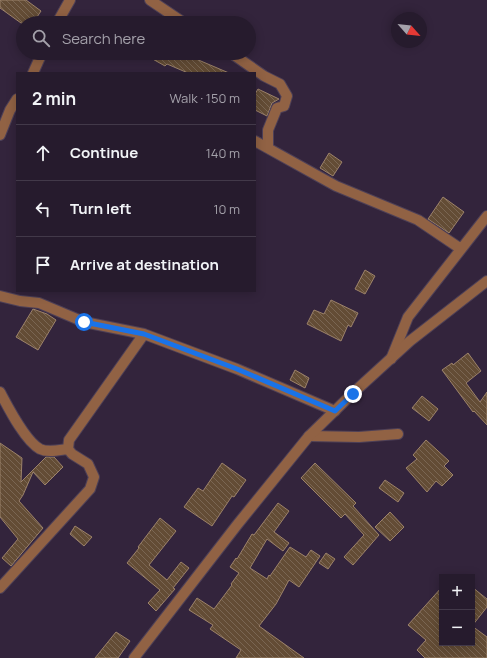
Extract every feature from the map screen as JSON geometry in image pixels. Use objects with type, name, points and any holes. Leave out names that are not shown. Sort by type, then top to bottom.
[{"type":"street","points":[[61,16],[70,0]]},
{"type":"street","points":[[150,0],[174,16]]},
{"type":"street","points":[[33,72],[39,60]]},
{"type":"street","points":[[241,60],[264,76],[280,84],[287,96],[284,106],[278,108],[268,130],[268,148]]},
{"type":"street","points":[[0,135],[10,110],[16,101]]},
{"type":"street","points":[[256,142],[336,186],[418,220],[461,249]]},
{"type":"street","points":[[390,360],[408,317],[487,216]]},
{"type":"street","points":[[134,658],[237,525],[309,436],[410,341],[487,281]]},
{"type":"street","points":[[0,296],[20,301],[38,303],[84,322],[144,334],[237,369],[335,411]]},
{"type":"street","points":[[0,588],[90,489],[94,477],[88,464],[72,454],[68,449],[69,440],[144,334]]},
{"type":"street","points":[[0,392],[16,421],[29,439],[40,449],[53,451],[68,449]]},
{"type":"street","points":[[309,436],[398,434]]},
{"type":"building","points":[[0,0],[26,0],[41,11],[38,16],[16,16],[16,19],[0,8]]},
{"type":"building","points":[[154,60],[198,60],[227,72],[186,72],[167,64],[165,66]]},
{"type":"building","points":[[258,89],[279,99],[272,103],[267,116],[256,110],[256,92]]},
{"type":"building","points":[[329,153],[342,162],[333,176],[320,168]]},
{"type":"building","points":[[443,197],[464,212],[449,233],[428,219]]},
{"type":"building","points":[[365,270],[375,276],[365,294],[355,289]]},
{"type":"building","points":[[331,300],[358,313],[351,327],[348,325],[341,341],[307,324],[314,310],[324,314]]},
{"type":"building","points":[[33,309],[47,314],[56,320],[38,350],[16,337]]},
{"type":"building","points":[[468,353],[481,371],[466,383],[480,402],[487,392],[487,425],[474,411],[473,412],[442,370],[452,363],[453,365]]},
{"type":"building","points":[[295,370],[309,378],[305,388],[290,380]]},
{"type":"building","points":[[422,396],[438,409],[429,421],[412,408]]},
{"type":"building","points":[[426,440],[449,461],[444,466],[453,475],[442,486],[436,481],[427,492],[406,468],[417,459],[413,455]]},
{"type":"building","points":[[0,443],[22,458],[21,482],[46,457],[54,457],[63,467],[45,485],[33,472],[19,501],[43,528],[11,566],[2,558],[18,539],[0,517]]},
{"type":"building","points":[[222,463],[246,480],[234,497],[232,496],[212,526],[184,507],[198,488],[203,491]]},
{"type":"building","points":[[315,463],[356,503],[353,506],[379,535],[353,565],[344,557],[364,535],[345,514],[341,518],[301,478]]},
{"type":"building","points":[[385,480],[404,493],[398,502],[379,488]]},
{"type":"building","points":[[278,503],[289,511],[274,532],[289,543],[283,551],[267,539],[250,568],[267,579],[290,547],[306,557],[311,550],[320,556],[299,587],[289,580],[276,604],[259,626],[304,658],[236,658],[241,650],[210,629],[213,625],[189,610],[197,598],[214,609],[239,573],[230,567],[236,558],[237,559],[252,534],[254,535]]},
{"type":"building","points":[[390,512],[404,527],[390,541],[375,527]]},
{"type":"building","points":[[160,518],[176,531],[149,565],[167,580],[181,562],[189,568],[173,588],[175,589],[156,611],[148,603],[160,590],[127,563]]},
{"type":"building","points":[[75,526],[92,537],[84,546],[70,534]]},
{"type":"building","points":[[326,553],[335,559],[328,569],[319,563]]},
{"type":"building","points":[[475,589],[487,599],[487,607],[475,622]]},
{"type":"building","points":[[439,590],[439,646],[475,646],[475,628],[487,637],[487,658],[425,658],[417,650],[426,640],[408,625]]},
{"type":"building","points":[[116,632],[130,641],[118,658],[95,658]]},
{"type":"route","points":[[84,322],[144,334],[237,369],[335,411],[353,394]]}]
